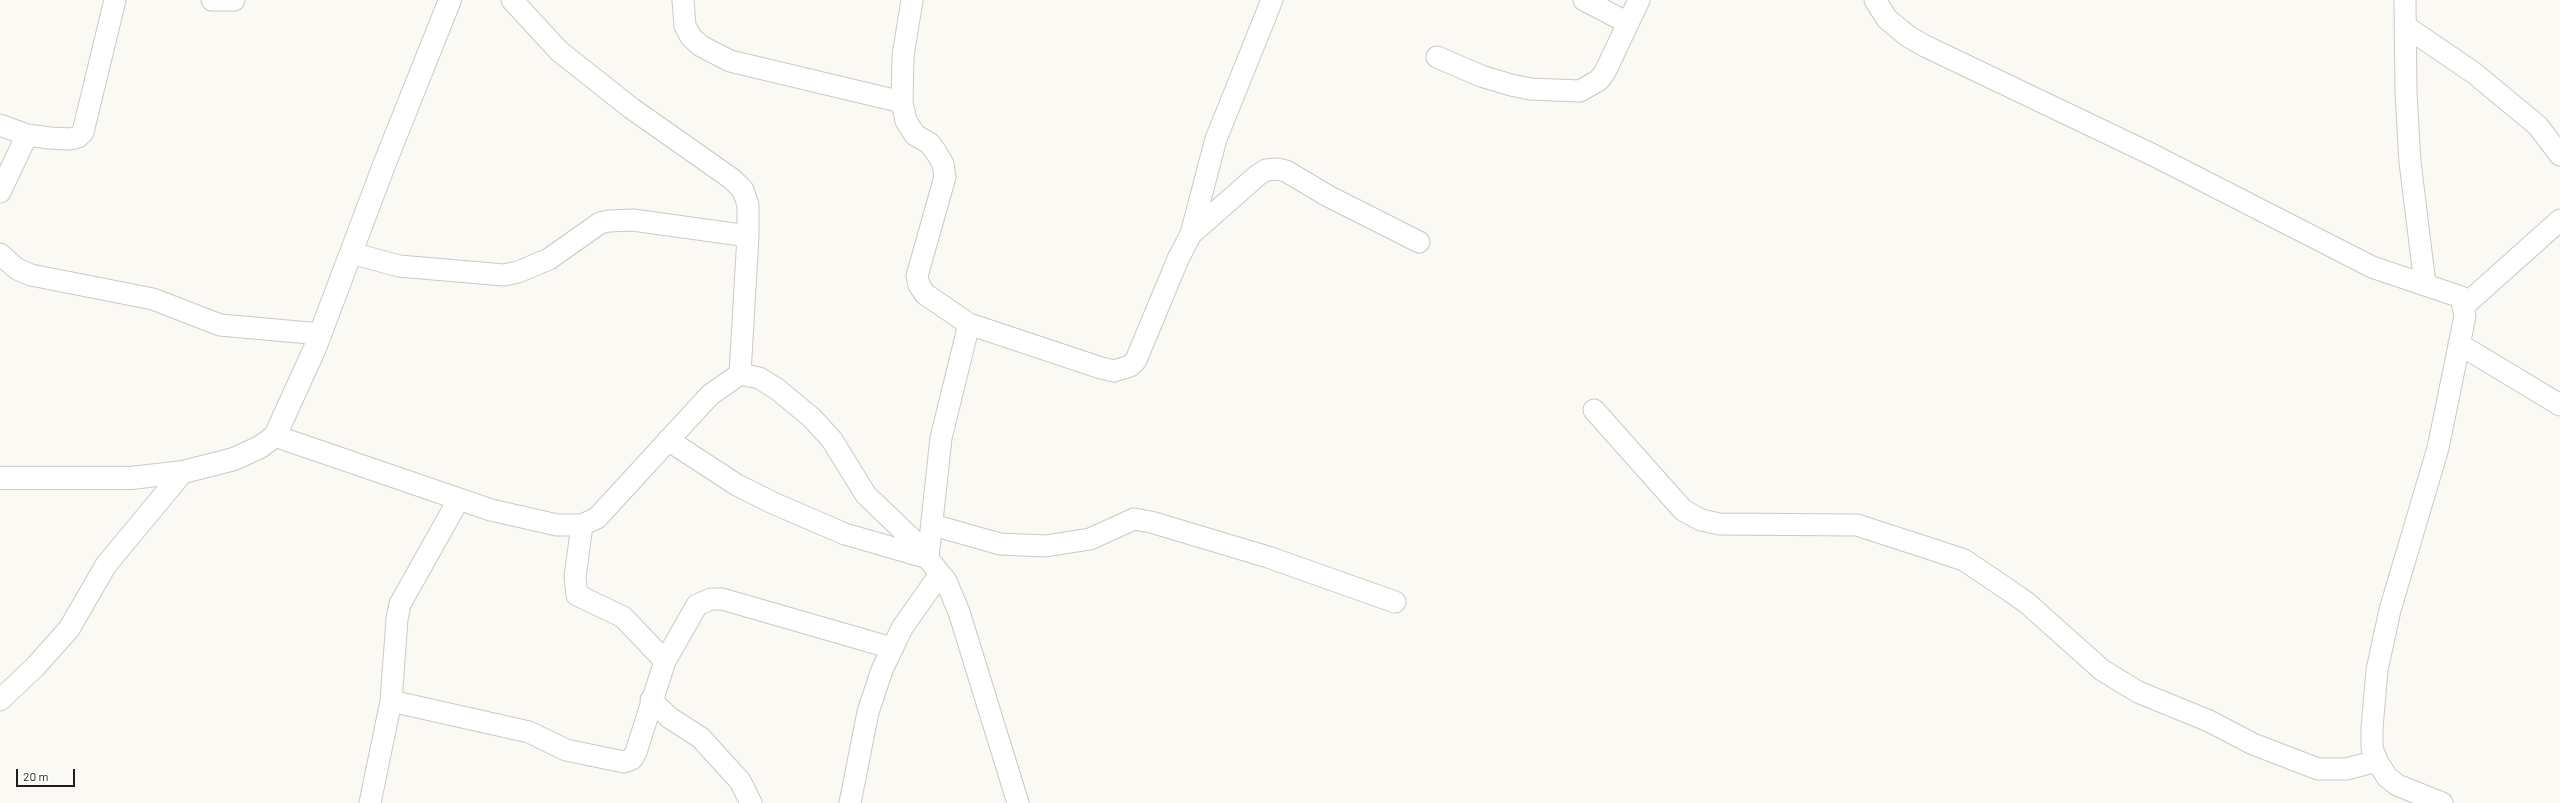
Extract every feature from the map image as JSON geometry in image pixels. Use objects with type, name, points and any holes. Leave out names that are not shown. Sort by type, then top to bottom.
[{"type":"street","points":[[0,125],[27,135],[70,140],[78,137],[83,132],[115,0]]},
{"type":"street","points":[[212,0],[234,0]]},
{"type":"street","points":[[512,0],[559,51],[631,108],[732,179],[743,190],[748,205],[748,236],[740,374]]},
{"type":"street","points":[[683,0],[684,26],[691,37],[701,46],[730,62],[902,102]]},
{"type":"street","points":[[912,0],[903,56],[902,102],[906,121],[915,135],[929,143],[936,152],[943,164],[945,177],[917,276],[919,286],[925,294],[969,324],[1114,371],[1130,366],[1136,360],[1178,259],[1191,234],[1216,139],[1272,0]]},
{"type":"street","points":[[1584,0],[1628,23]]},
{"type":"street","points":[[1437,57],[1481,76],[1511,85],[1544,90],[1580,91],[1599,80],[1605,72],[1639,0]]},
{"type":"street","points":[[1875,0],[1888,19],[1909,38],[1924,46],[2153,155],[2372,267],[2454,293],[2461,297],[2464,305],[2465,316],[2438,448],[2398,574],[2382,642],[2372,728],[2372,748],[2377,761],[2387,777],[2398,785],[2442,803]]},
{"type":"street","points":[[2405,0],[2410,162],[2425,284]]},
{"type":"street","points":[[0,478],[131,478],[183,472],[234,459],[260,447],[275,436],[286,416],[321,334],[447,1]]},
{"type":"street","points":[[2405,26],[2474,73],[2538,126],[2560,155]]},
{"type":"street","points":[[0,192],[27,135]]},
{"type":"street","points":[[1191,234],[1258,175],[1266,170],[1277,169],[1286,170],[1328,196],[1419,242]]},
{"type":"street","points":[[351,253],[398,266],[504,275],[518,272],[549,259],[600,223],[609,221],[633,220],[748,236]]},
{"type":"street","points":[[2464,305],[2560,220]]},
{"type":"street","points":[[0,254],[17,269],[31,275],[152,299],[220,325],[321,334]]},
{"type":"street","points":[[850,803],[872,696],[892,648],[910,616],[934,566],[933,525],[941,438],[969,324]]},
{"type":"street","points":[[2459,344],[2560,405]]},
{"type":"street","points":[[275,436],[491,510],[550,523],[582,525],[597,518],[710,395],[729,380],[740,374],[759,378],[777,389],[812,418],[832,440],[866,495],[912,539],[934,566],[959,612],[1018,803]]},
{"type":"street","points":[[1594,410],[1672,500],[1683,510],[1701,520],[1720,524],[1857,526],[1964,560],[2027,603],[2102,670],[2138,692],[2209,721],[2253,744],[2318,769],[2346,769],[2377,761]]},
{"type":"street","points":[[668,440],[737,485],[773,503],[845,534],[934,566]]},
{"type":"street","points":[[0,700],[34,668],[69,629],[106,565],[183,472]]},
{"type":"street","points":[[370,803],[391,701],[397,619],[400,604],[459,499]]},
{"type":"street","points":[[933,525],[1000,544],[1046,546],[1090,539],[1134,519],[1151,522],[1268,556],[1395,602]]},
{"type":"street","points":[[582,525],[575,576],[578,595],[623,617],[665,661]]},
{"type":"street","points":[[391,701],[529,732],[566,750],[624,762],[632,758],[636,752],[651,700],[665,661],[697,605],[711,599],[722,599],[892,648]]},
{"type":"street","points":[[651,700],[670,718],[701,738],[710,747],[740,781],[751,803]]}]
